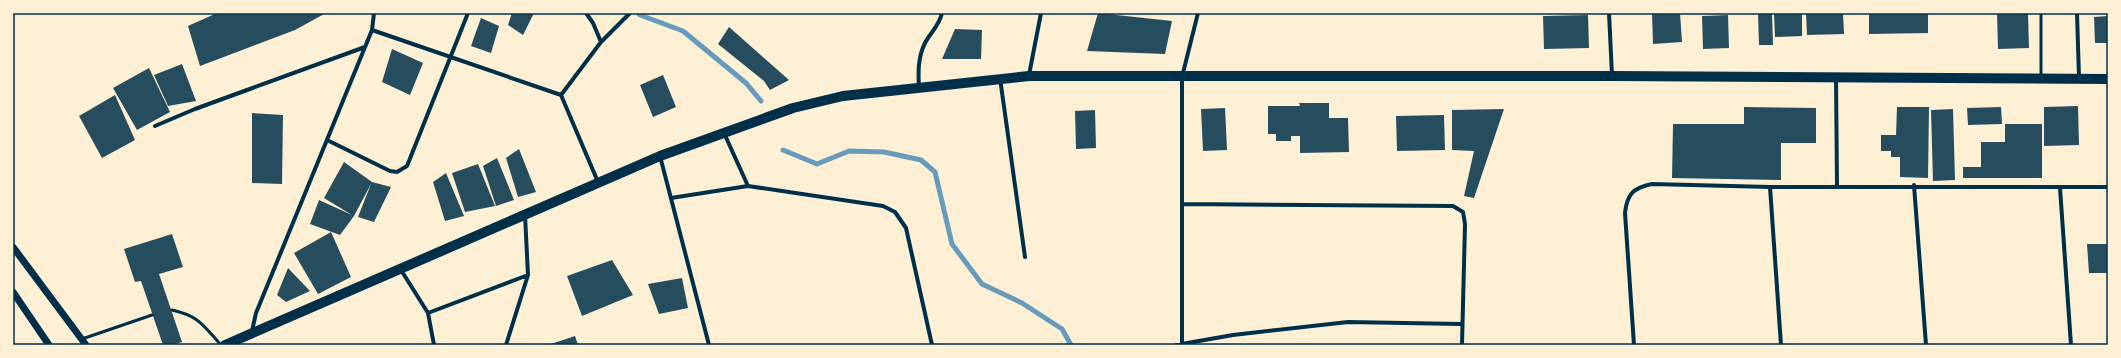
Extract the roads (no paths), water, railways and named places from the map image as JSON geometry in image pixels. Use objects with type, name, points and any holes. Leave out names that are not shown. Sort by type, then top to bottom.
[{"type":"main road","points":[[225,345],[660,156],[793,108],[843,96],[1029,76],[1612,76],[2108,79]]},
{"type":"street","points":[[252,333],[256,313],[372,30],[374,13]]},
{"type":"street","points":[[328,140],[390,171],[397,172],[406,166],[468,13]]},
{"type":"street","points":[[586,13],[594,23],[601,42]]},
{"type":"street","points":[[561,95],[601,42],[630,13]]},
{"type":"street","points":[[919,87],[918,62],[925,43],[940,22],[942,13]]},
{"type":"street","points":[[1029,76],[1041,13]]},
{"type":"street","points":[[1182,344],[1184,204],[1182,77],[1198,13]]},
{"type":"street","points":[[1609,13],[1612,76]]},
{"type":"street","points":[[2077,13],[2079,79]]},
{"type":"street","points":[[372,30],[561,95],[598,183]]},
{"type":"street","points":[[155,126],[195,109],[365,48]]},
{"type":"street","points":[[1836,77],[1837,186]]},
{"type":"street","points":[[1000,78],[1025,257]]},
{"type":"street","points":[[723,133],[748,186]]},
{"type":"street","points":[[660,156],[709,345]]},
{"type":"street","points":[[1634,345],[1625,213],[1626,201],[1633,191],[1641,186],[1652,184],[1770,187],[2108,187]]},
{"type":"street","points":[[671,198],[748,186],[875,205],[895,212],[906,228],[932,345]]},
{"type":"street","points":[[1914,186],[1926,345]]},
{"type":"street","points":[[1770,187],[1781,345]]},
{"type":"street","points":[[2060,188],[2071,345]]},
{"type":"street","points":[[1184,204],[1453,206],[1463,212],[1465,224],[1461,324],[1462,345]]},
{"type":"street","points":[[506,345],[528,275],[526,214]]},
{"type":"street","points":[[13,247],[86,345]]},
{"type":"street","points":[[400,269],[428,314],[434,345]]},
{"type":"street","points":[[428,314],[528,275]]},
{"type":"street","points":[[13,292],[49,345]]},
{"type":"street","points":[[1176,345],[1233,335],[1348,322],[1461,324]]},
{"type":"lane","points":[[2041,13],[2041,78]]},
{"type":"lane","points":[[172,310],[189,314],[198,319],[221,345]]},
{"type":"lane","points":[[82,339],[152,314]]},
{"type":"waterway","points":[[638,13],[683,31],[746,83],[761,101]]},
{"type":"waterway","points":[[783,150],[817,164],[849,151],[884,152],[921,160],[935,172],[952,244],[982,284],[1022,303],[1062,329],[1071,345]]}]
